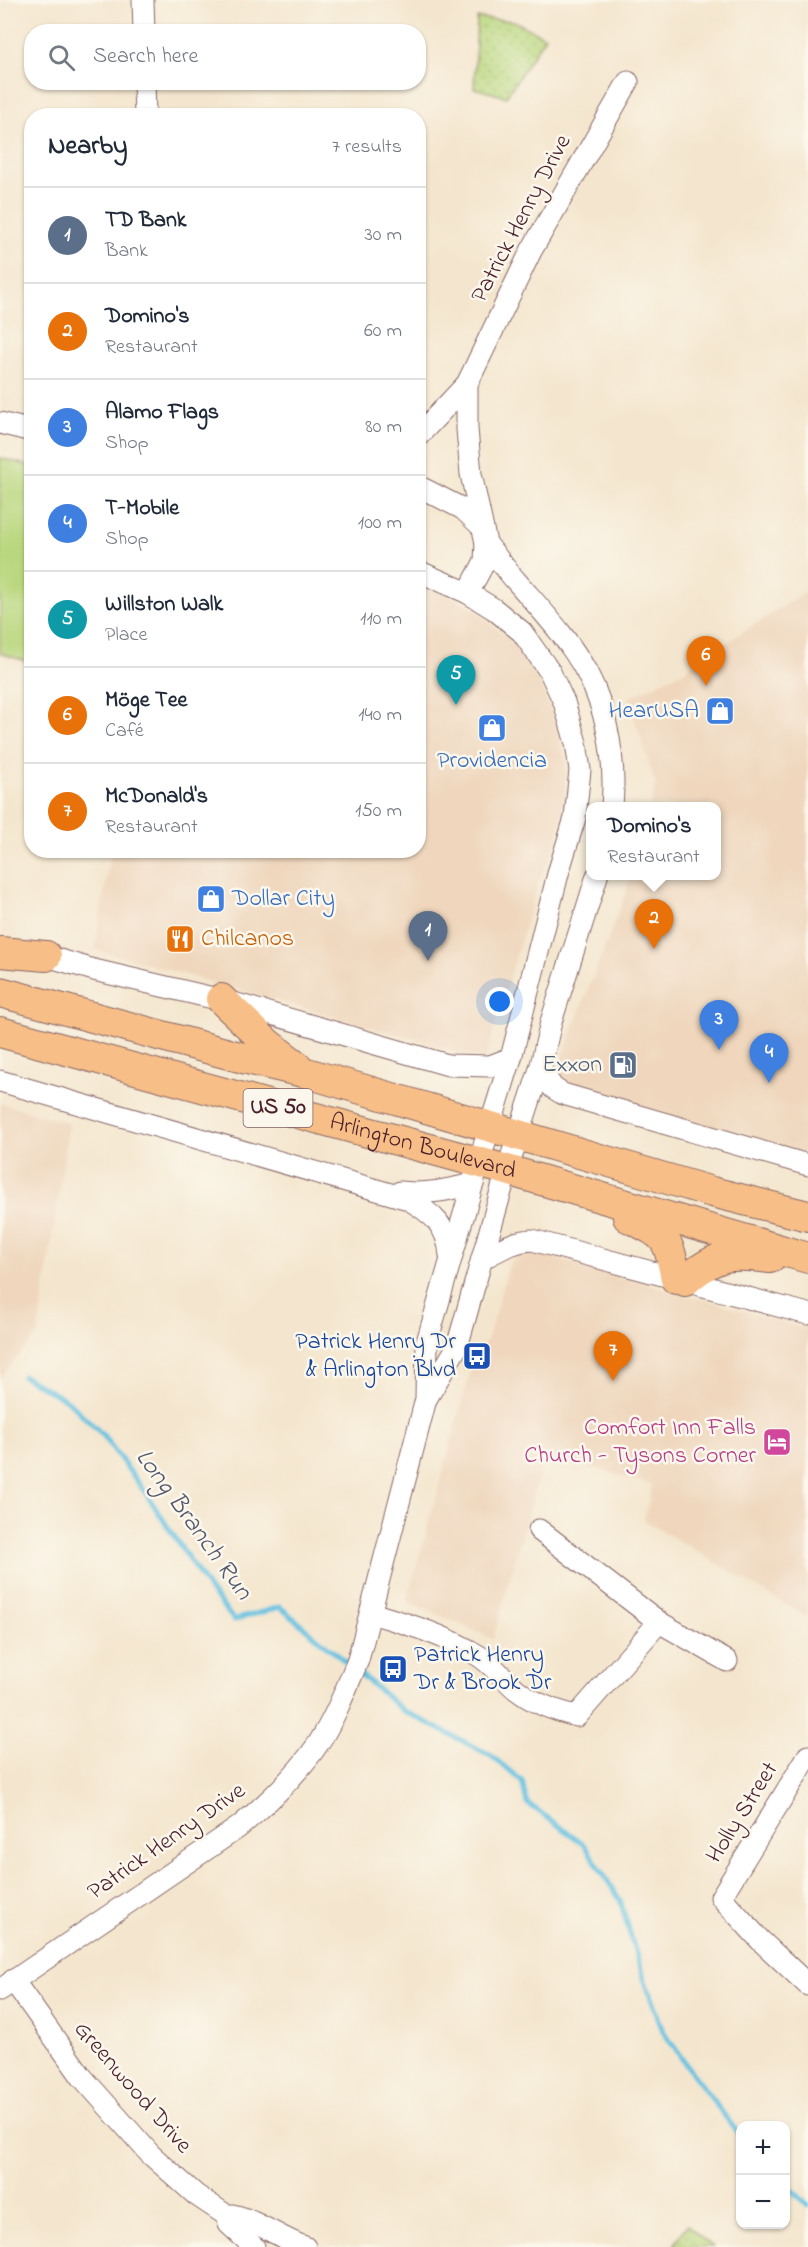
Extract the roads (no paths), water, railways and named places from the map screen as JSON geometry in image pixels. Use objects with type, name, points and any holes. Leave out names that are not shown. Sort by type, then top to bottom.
[{"type":"highway","points":[[0,952],[46,956]]},
{"type":"highway","name":"Arlington Boulevard","points":[[0,992],[306,1073],[712,1192],[808,1216]]},
{"type":"highway","points":[[221,999],[268,1044],[306,1073]]},
{"type":"highway","name":"Arlington Boulevard","points":[[0,1032],[476,1173],[507,1170],[808,1260]]},
{"type":"highway","points":[[568,1188],[661,1234],[681,1280],[705,1264],[725,1256],[808,1260]]},
{"type":"highway","points":[[712,1192],[808,1198]]},
{"type":"street","points":[[143,0],[144,24]]},
{"type":"street","name":"Patrick Henry Drive","points":[[426,428],[467,384],[531,251],[628,82]]},
{"type":"street","points":[[144,90],[145,108]]},
{"type":"street","name":"Patrick Henry Drive","points":[[467,384],[467,429],[471,474],[484,534],[485,561],[468,593]]},
{"type":"street","points":[[0,423],[24,429]]},
{"type":"street","name":"Patrick Henry Drive","points":[[426,490],[463,509],[484,534],[516,582],[544,611],[587,672],[603,713],[610,746],[614,786],[612,802]]},
{"type":"street","name":"Patrick Henry Drive","points":[[7,1985],[239,1827],[270,1801],[297,1773],[319,1742],[342,1698],[358,1660],[426,1399],[427,1342],[489,1126],[511,1058],[559,870],[575,818],[580,770],[576,743],[567,711],[550,672],[522,632],[494,609],[468,593],[426,575]]},
{"type":"street","name":"Patrick Henry Drive","points":[[426,1399],[457,1347],[507,1170],[540,1069],[551,1022],[596,880]]},
{"type":"street","points":[[0,943],[94,970],[221,999],[448,1065],[490,1066],[511,1058]]},
{"type":"street","points":[[540,1069],[553,1088],[562,1094],[808,1165]]},
{"type":"street","points":[[0,1081],[408,1199],[425,1209],[439,1223],[449,1240],[451,1262]]},
{"type":"street","points":[[368,1187],[411,1193],[444,1192],[476,1173]]},
{"type":"street","points":[[482,1259],[505,1246],[532,1240],[808,1314]]},
{"type":"street","points":[[539,1530],[659,1622],[728,1661]]},
{"type":"street","points":[[371,1613],[444,1637],[480,1657],[534,1702],[555,1711],[577,1716],[659,1622]]},
{"type":"street","name":"Holly Street","points":[[808,1756],[721,1897],[754,1934],[808,1985]]},
{"type":"street","name":"Greenwood Drive","points":[[7,1985],[82,2077],[150,2154],[196,2195],[226,2215],[229,2224],[254,2247]]},
{"type":"street","name":"Greenwood Drive","points":[[226,2215],[234,2214],[245,2218],[281,2238],[305,2247]]},
{"type":"waterway","name":"Long Branch Run","points":[[23,1376],[68,1401],[103,1435],[145,1492],[210,1591],[234,1620],[280,1607],[351,1666]]},
{"type":"waterway","name":"Long Branch Run","points":[[358,1672],[402,1710],[490,1755],[522,1781],[527,1803],[584,1844],[620,1900],[639,1964],[663,2031],[736,2131]]},
{"type":"waterway","name":"Long Branch Run","points":[[790,2188],[808,2205]]},
{"type":"place","name":"Möge Tee","points":[[706,686]]},
{"type":"place","name":"Willston Walk","points":[[456,705]]},
{"type":"place","name":"HearUSA","points":[[720,711]]},
{"type":"place","name":"Providencia","points":[[492,728]]},
{"type":"place","name":"Dollar City","points":[[211,899]]},
{"type":"place","name":"Chilcanos","points":[[180,939]]},
{"type":"place","name":"Domino's","points":[[654,949]]},
{"type":"place","name":"TD Bank","points":[[428,961]]},
{"type":"place","name":"Alamo Flags","points":[[719,1050]]},
{"type":"place","name":"Exxon","points":[[623,1065]]},
{"type":"place","name":"T-Mobile","points":[[769,1083]]},
{"type":"place","name":"Patrick Henry Dr & Arlington Blvd","points":[[477,1356]]},
{"type":"place","name":"McDonald's","points":[[613,1381]]},
{"type":"place","name":"Comfort Inn Falls Church - Tysons Corner","points":[[777,1442]]},
{"type":"place","name":"Patrick Henry Dr & Brook Dr","points":[[393,1669]]}]
